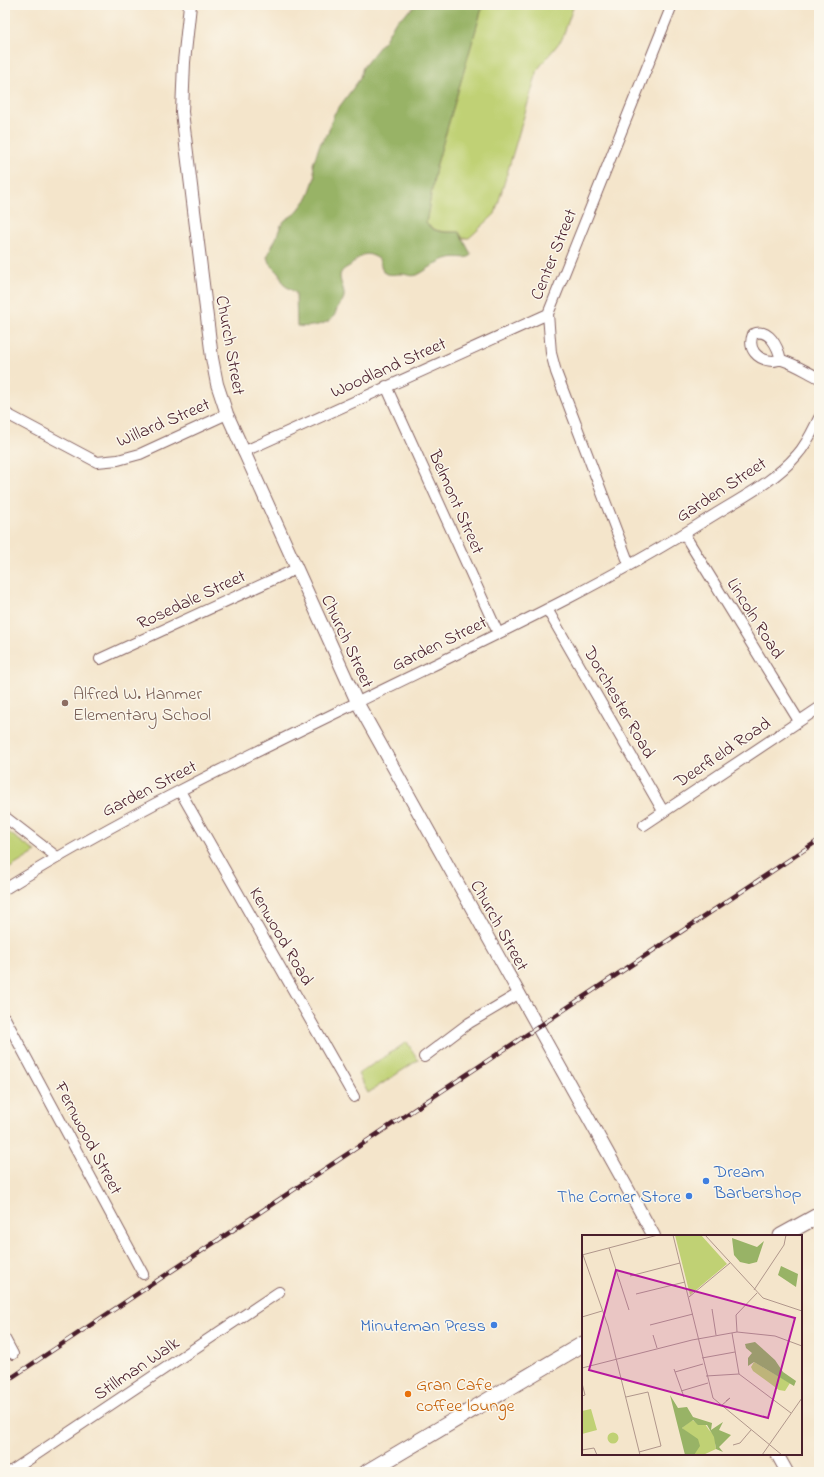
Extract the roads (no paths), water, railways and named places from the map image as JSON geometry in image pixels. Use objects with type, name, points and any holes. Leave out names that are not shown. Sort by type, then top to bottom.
[{"type":"main road","points":[[783,1235],[819,1215]]},
{"type":"main road","points":[[367,1472],[582,1345]]},
{"type":"street","name":"Church Street","points":[[190,5],[182,89],[184,136],[212,358],[217,384],[227,414],[357,702],[518,994],[653,1235]]},
{"type":"street","name":"Center Street","points":[[629,564],[556,372],[550,353],[548,314],[557,287],[672,5]]},
{"type":"street","name":"Woodland Street","points":[[243,452],[548,314]]},
{"type":"street","points":[[781,360],[819,378]]},
{"type":"street","name":"Belmont Street","points":[[386,386],[498,633]]},
{"type":"street","name":"Willard Street","points":[[5,413],[96,462],[118,460],[140,454],[227,414]]},
{"type":"street","name":"Garden Street","points":[[5,889],[57,857],[130,816],[547,609],[684,534],[765,482],[784,468],[798,454],[819,418]]},
{"type":"street","name":"Lincoln Road","points":[[684,534],[800,721]]},
{"type":"street","name":"Rosedale Street","points":[[100,660],[296,569]]},
{"type":"street","name":"Dorchester Road","points":[[547,609],[663,811]]},
{"type":"street","name":"Deerfield Road","points":[[644,825],[819,708]]},
{"type":"street","name":"Kenwood Road","points":[[180,791],[354,1097]]},
{"type":"street","points":[[5,817],[57,857]]},
{"type":"street","points":[[424,1056],[475,1019],[518,994]]},
{"type":"street","name":"Fernwood Street","points":[[5,1018],[143,1274]]},
{"type":"street","name":"Stillman Walk","points":[[10,1472],[279,1292]]},
{"type":"street","points":[[5,1339],[13,1354]]},
{"type":"street","points":[[778,1455],[787,1472]]},
{"type":"railway","points":[[5,1382],[819,840]]},
{"type":"place","name":"Alfred W. Hanmer Elementary School","points":[[65,703]]},
{"type":"place","name":"Dream Barbershop","points":[[706,1181]]},
{"type":"place","name":"The Corner Store","points":[[689,1196]]},
{"type":"place","name":"Minuteman Press","points":[[494,1325]]},
{"type":"place","name":"Gran Cafe coffee lounge","points":[[408,1394]]}]
